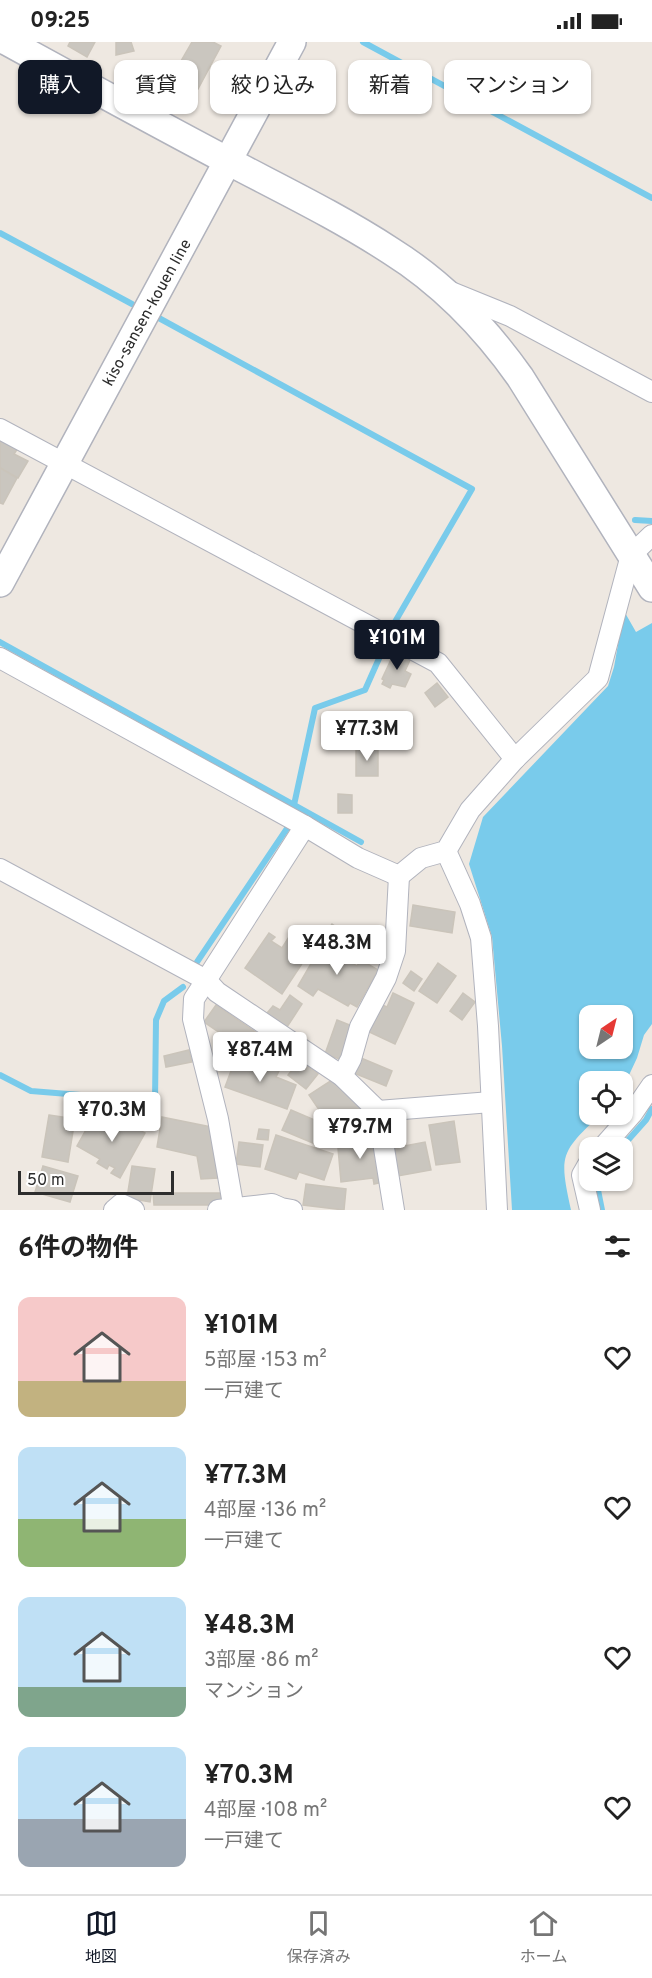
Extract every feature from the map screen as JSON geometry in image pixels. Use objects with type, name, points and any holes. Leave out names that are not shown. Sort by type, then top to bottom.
[{"type":"street","points":[[8,42],[303,199],[393,252],[438,287],[469,315],[507,358],[652,588]]},
{"type":"street","name":"kiso-sansen-kouen line","points":[[0,583],[292,42]]},
{"type":"street","points":[[438,287],[510,316],[652,392]]},
{"type":"street","points":[[0,429],[438,663],[515,759]]},
{"type":"street","points":[[342,1076],[351,1059],[360,1027],[386,978],[395,951],[399,876],[421,858],[446,851],[470,810],[515,759],[598,678],[631,555],[652,535]]},
{"type":"street","points":[[0,658],[305,826],[358,858],[399,876]]},
{"type":"street","points":[[234,1210],[218,1119],[193,1019],[194,999],[305,826]]},
{"type":"street","points":[[446,851],[470,904],[481,938],[488,1026],[497,1210]]},
{"type":"street","points":[[0,869],[206,980],[217,992],[342,1076],[378,1111],[394,1210]]},
{"type":"street","points":[[612,1137],[632,1114],[652,1084]]},
{"type":"street","points":[[378,1111],[491,1102]]},
{"type":"street","points":[[586,1191],[590,1210]]},
{"type":"street","points":[[114,1210],[121,1204],[134,1210]]},
{"type":"street","points":[[218,1210],[272,1204],[280,1209],[292,1210]]},
{"type":"water","points":[[624,611],[636,632],[652,623],[652,1024],[644,1035],[631,1071],[579,1071],[579,1125],[590,1125],[570,1147],[566,1156],[565,1177],[571,1210],[512,1210],[502,1046],[492,937],[469,864],[483,817],[608,686],[614,667]]},
{"type":"building","points":[[70,42],[95,42],[87,57],[68,46]]},
{"type":"building","points":[[116,42],[131,42],[134,51],[116,55]]},
{"type":"building","points":[[192,42],[213,42],[221,46],[214,60],[210,60],[210,67],[198,89],[198,60],[182,60]]},
{"type":"building","points":[[0,438],[18,448],[14,454],[28,461],[18,478],[0,468]]},
{"type":"building","points":[[0,468],[17,478],[3,504],[0,503]]},
{"type":"building","points":[[395,651],[411,658],[405,671],[411,674],[405,687],[392,684],[390,688],[382,684],[384,680],[382,679]]},
{"type":"building","points":[[437,683],[448,697],[435,707],[425,693]]},
{"type":"building","points":[[360,725],[370,725],[370,737],[360,737]]},
{"type":"building","points":[[356,749],[378,749],[378,776],[356,776]]},
{"type":"building","points":[[338,794],[352,795],[352,813],[338,813]]},
{"type":"building","points":[[413,905],[455,912],[452,933],[410,926]]},
{"type":"building","points":[[332,924],[349,936],[341,946],[325,934]]},
{"type":"building","points":[[292,932],[313,947],[282,994],[245,968],[269,933],[275,937],[271,941],[282,948]]},
{"type":"building","points":[[321,939],[338,950],[335,954],[357,966],[361,960],[378,970],[357,1007],[350,1003],[348,1006],[318,989],[313,996],[298,986],[312,962],[308,961]]},
{"type":"building","points":[[438,963],[456,976],[437,1003],[419,991]]},
{"type":"building","points":[[411,971],[422,979],[414,991],[403,983]]},
{"type":"building","points":[[393,993],[414,1003],[395,1044],[367,1031],[380,1004],[387,1007]]},
{"type":"building","points":[[463,993],[475,1002],[462,1020],[450,1011]]},
{"type":"building","points":[[290,995],[302,1004],[287,1027],[267,1013],[273,1006],[280,1010]]},
{"type":"building","points":[[216,1005],[276,1046],[264,1063],[204,1022]]},
{"type":"building","points":[[337,1020],[352,1026],[340,1059],[325,1054]]},
{"type":"building","points":[[217,1046],[230,1051],[224,1069],[217,1066],[219,1061],[212,1058]]},
{"type":"building","points":[[189,1050],[192,1062],[166,1067],[164,1056]]},
{"type":"building","points":[[237,1055],[279,1071],[276,1077],[296,1085],[287,1109],[225,1087]]},
{"type":"building","points":[[361,1058],[392,1071],[386,1086],[354,1073]]},
{"type":"building","points":[[300,1060],[318,1074],[306,1089],[288,1075]]},
{"type":"building","points":[[335,1078],[348,1096],[353,1093],[363,1108],[332,1129],[309,1095]]},
{"type":"building","points":[[291,1110],[319,1122],[316,1128],[326,1133],[320,1146],[282,1130]]},
{"type":"building","points":[[49,1115],[75,1119],[68,1162],[42,1157]]},
{"type":"building","points":[[113,1115],[145,1133],[120,1178],[111,1173],[115,1168],[109,1165],[107,1169],[97,1163],[100,1159],[77,1146],[92,1119],[107,1127]]},
{"type":"building","points":[[162,1117],[211,1127],[218,1178],[201,1179],[197,1156],[157,1147]]},
{"type":"building","points":[[454,1121],[460,1162],[436,1165],[429,1125]]},
{"type":"building","points":[[259,1129],[269,1130],[268,1140],[257,1139]]},
{"type":"building","points":[[374,1132],[379,1183],[374,1184],[373,1178],[341,1182],[338,1148],[359,1146],[358,1134]]},
{"type":"building","points":[[276,1135],[333,1154],[324,1180],[299,1172],[296,1179],[265,1169]]},
{"type":"building","points":[[239,1142],[263,1145],[260,1167],[236,1164]]},
{"type":"building","points":[[425,1142],[431,1170],[398,1176],[393,1148]]},
{"type":"building","points":[[43,1166],[78,1176],[70,1202],[35,1192]]},
{"type":"building","points":[[132,1166],[155,1169],[150,1202],[127,1198]]},
{"type":"building","points":[[306,1184],[346,1189],[344,1210],[303,1205]]},
{"type":"building","points":[[153,1193],[223,1193],[224,1205],[154,1205]]},
{"type":"waterway","points":[[363,42],[652,198]]},
{"type":"waterway","points":[[0,233],[132,304]]},
{"type":"waterway","points":[[157,317],[472,489],[392,627]]},
{"type":"waterway","points":[[635,520],[652,521]]},
{"type":"waterway","points":[[0,642],[361,842]]},
{"type":"waterway","points":[[294,805],[315,708],[365,690],[385,645]]},
{"type":"waterway","points":[[197,962],[288,827]]},
{"type":"waterway","points":[[0,1075],[31,1091],[155,1101],[156,1020],[164,1001],[183,987]]},
{"type":"waterway","points":[[631,1137],[646,1120],[652,1109]]},
{"type":"waterway","points":[[598,1191],[602,1210]]}]
